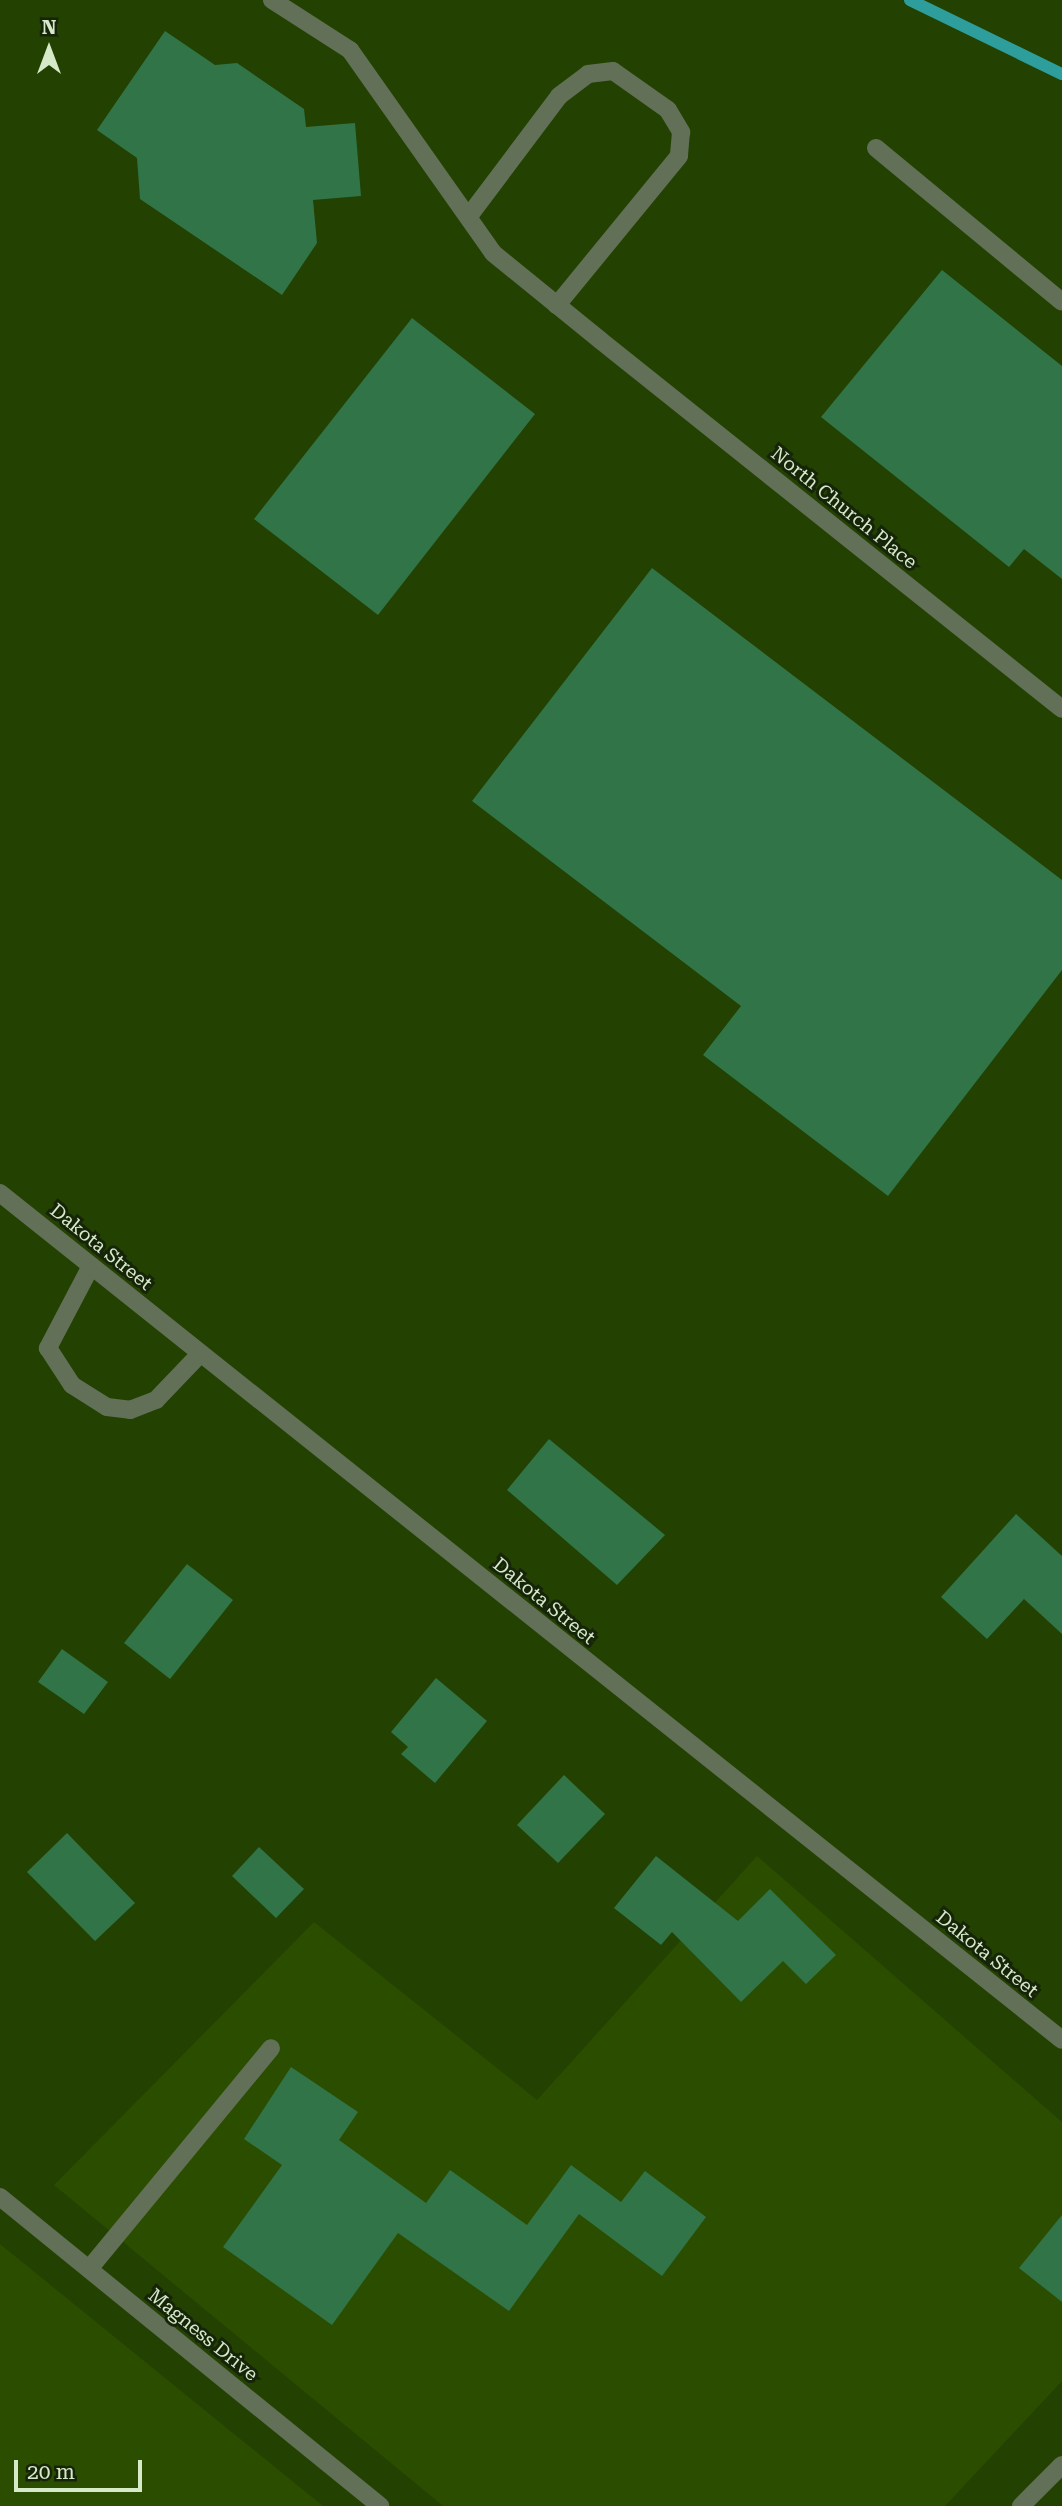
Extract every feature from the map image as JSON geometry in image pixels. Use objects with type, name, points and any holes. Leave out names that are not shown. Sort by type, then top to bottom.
[{"type":"street","name":"North Church Place","points":[[272,0],[350,50],[493,253],[1062,709]]},
{"type":"street","points":[[469,216],[559,96],[587,75],[613,71],[668,110],[681,132],[679,156],[557,305]]},
{"type":"street","points":[[876,148],[1062,302]]},
{"type":"street","name":"Dakota Street","points":[[0,1193],[1062,2040]]},
{"type":"street","points":[[91,1266],[48,1348],[72,1385],[107,1407],[130,1410],[156,1400],[200,1354]]},
{"type":"street","points":[[89,2269],[271,2048]]},
{"type":"street","name":"Magness Drive","points":[[0,2197],[380,2506]]},
{"type":"street","points":[[1021,2506],[1062,2465]]},
{"type":"shaded area","points":[[757,1856],[1062,2122],[1062,2381],[945,2506],[443,2506],[54,2185],[314,1922],[537,2100]]},
{"type":"shaded area","points":[[0,2244],[323,2506],[0,2506]]},
{"type":"building","points":[[165,31],[215,65],[237,63],[304,109],[306,127],[355,123],[361,196],[313,200],[317,243],[282,295],[140,199],[137,158],[97,130]]},
{"type":"building","points":[[942,270],[1062,366],[1062,579],[1024,549],[1009,567],[821,417]]},
{"type":"building","points":[[412,318],[535,414],[378,615],[254,519]]},
{"type":"building","points":[[652,568],[1062,880],[1062,970],[888,1196],[703,1055],[741,1006],[472,801]]},
{"type":"building","points":[[549,1439],[665,1535],[617,1585],[507,1490]]},
{"type":"building","points":[[1016,1514],[1062,1556],[1062,1634],[1024,1599],[987,1639],[941,1597]]},
{"type":"building","points":[[187,1564],[233,1600],[170,1679],[124,1643]]},
{"type":"building","points":[[62,1649],[108,1682],[84,1714],[38,1682]]},
{"type":"building","points":[[436,1678],[487,1721],[435,1783],[401,1754],[408,1747],[391,1732]]},
{"type":"building","points":[[564,1775],[605,1814],[558,1863],[517,1825]]},
{"type":"building","points":[[67,1833],[135,1903],[95,1941],[27,1872]]},
{"type":"building","points":[[259,1847],[304,1889],[276,1918],[232,1876]]},
{"type":"building","points":[[656,1856],[738,1921],[770,1889],[836,1955],[806,1984],[783,1961],[741,2002],[672,1932],[661,1945],[614,1908]]},
{"type":"building","points":[[291,2067],[358,2112],[339,2140],[426,2203],[450,2170],[527,2225],[571,2165],[621,2202],[645,2171],[706,2217],[662,2276],[579,2214],[509,2311],[398,2233],[332,2325],[223,2247],[282,2165],[244,2139]]},
{"type":"building","points":[[1062,2215],[1062,2302],[1019,2268]]},
{"type":"waterway","points":[[910,0],[1062,74]]}]
